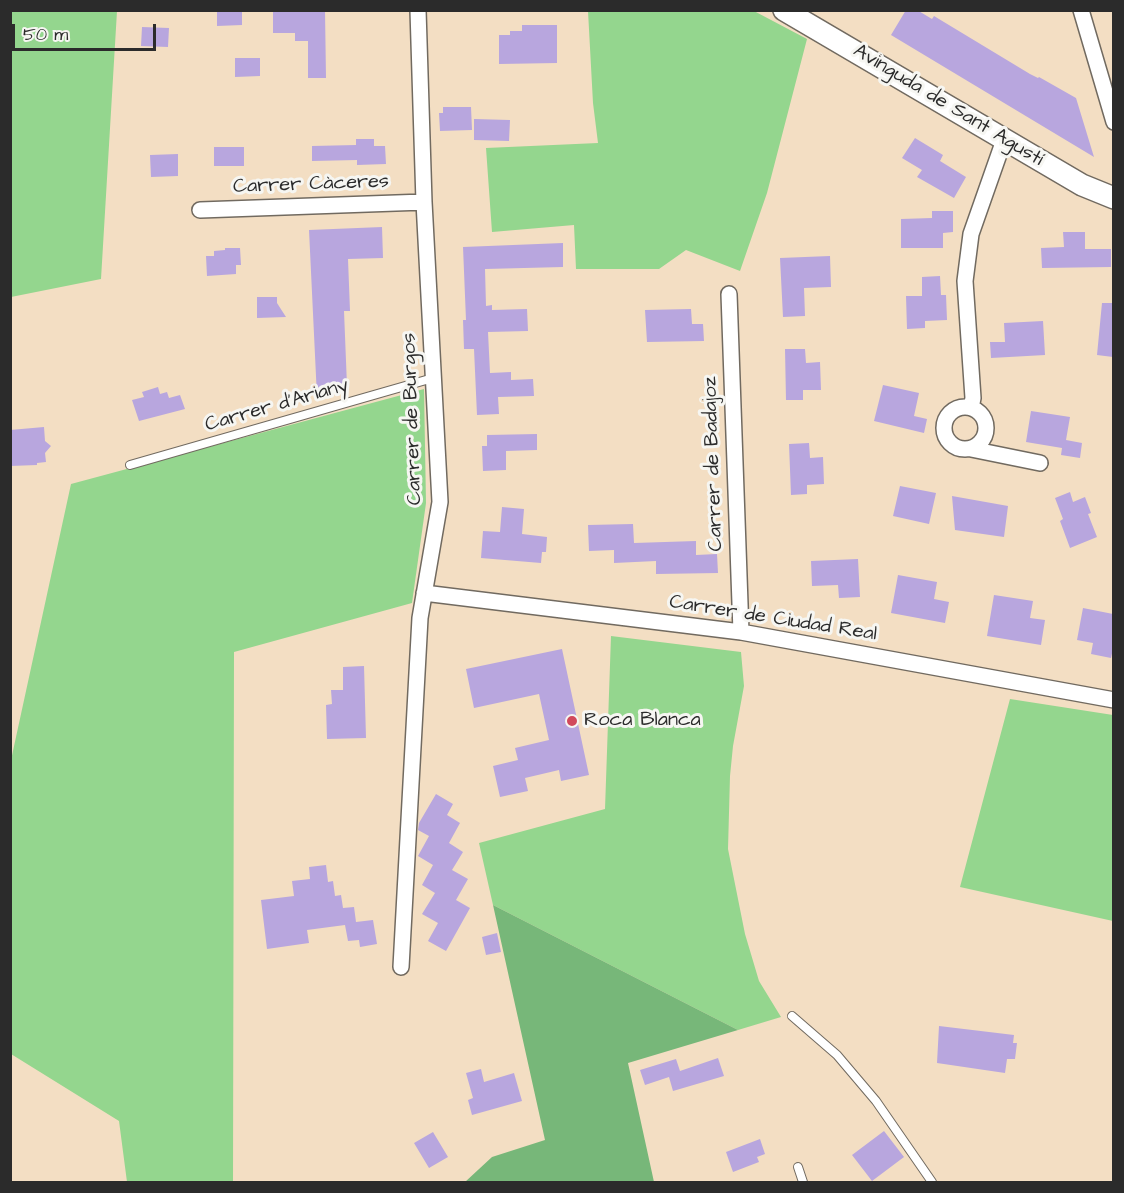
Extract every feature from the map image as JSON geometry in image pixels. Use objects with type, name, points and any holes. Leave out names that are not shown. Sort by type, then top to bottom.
[{"type":"street","name":"Carrer de Burgos","points":[[401,967],[423,593],[440,502],[424,202],[418,10]]},
{"type":"street","name":"Avinguda de Sant Agustí","points":[[784,10],[1082,185],[1113,198]]},
{"type":"street","points":[[1081,10],[1113,122]]},
{"type":"street","points":[[971,408],[973,398],[965,281],[971,234],[1004,140]]},
{"type":"street","name":"Carrer Càceres","points":[[200,210],[424,202]]},
{"type":"street","name":"Carrer de Badajoz","points":[[729,294],[741,632]]},
{"type":"street","points":[[971,448],[983,440],[986,428],[982,415],[971,408],[957,408],[951,412],[944,425],[944,432],[951,444],[957,448],[971,448],[1040,463]]},
{"type":"street","name":"Carrer de Ciudad Real","points":[[423,593],[741,632],[1113,700]]},
{"type":"lane","name":"Carrer d'Ariany","points":[[130,465],[433,378]]},
{"type":"lane","points":[[792,1016],[837,1054],[876,1101],[932,1182]]},
{"type":"lane","points":[[798,1167],[803,1182]]},
{"type":"green space","points":[[11,10],[117,11],[101,279],[11,297]]},
{"type":"green space","points":[[588,11],[754,11],[807,39],[767,193],[740,271],[686,250],[659,269],[576,269],[574,225],[492,232],[486,148],[598,143],[593,103]]},
{"type":"green space","points":[[424,389],[426,503],[412,603],[234,652],[233,1182],[127,1182],[119,1121],[11,1054],[11,760],[71,484]]},
{"type":"green space","points":[[611,636],[741,652],[744,686],[730,776],[728,849],[745,934],[759,981],[781,1017],[738,1030],[493,905],[479,843],[605,809]]},
{"type":"green space","points":[[1010,699],[1113,715],[1113,921],[960,887]]},
{"type":"green space","points":[[493,905],[738,1030],[628,1063],[654,1182],[465,1182],[492,1157],[545,1140]]},
{"type":"building","points":[[217,10],[242,10],[242,25],[217,26]]},
{"type":"building","points":[[906,10],[917,10],[932,19],[934,16],[1030,74],[1076,98],[1094,157],[891,35]]},
{"type":"building","points":[[273,11],[325,11],[326,78],[308,78],[308,41],[295,41],[295,33],[273,33]]},
{"type":"building","points":[[522,25],[557,25],[557,63],[499,64],[499,35],[510,35],[510,31],[522,31]]},
{"type":"building","points":[[142,27],[169,28],[168,47],[141,46]]},
{"type":"building","points":[[235,58],[260,58],[260,76],[235,77]]},
{"type":"building","points":[[443,107],[471,107],[472,130],[440,131],[439,113],[443,113]]},
{"type":"building","points":[[474,119],[510,120],[509,141],[474,140]]},
{"type":"building","points":[[915,138],[943,155],[940,161],[966,177],[954,198],[917,177],[922,170],[902,158]]},
{"type":"building","points":[[356,139],[374,139],[374,146],[385,146],[386,164],[357,165],[357,160],[312,161],[312,146],[356,145]]},
{"type":"building","points":[[214,147],[244,147],[244,166],[214,166]]},
{"type":"building","points":[[178,154],[178,176],[151,177],[150,155]]},
{"type":"building","points":[[932,211],[953,211],[953,232],[943,233],[943,248],[901,248],[901,219],[932,218]]},
{"type":"building","points":[[382,227],[383,258],[348,259],[350,311],[344,311],[347,386],[333,387],[333,396],[317,397],[309,230]]},
{"type":"building","points":[[1063,232],[1085,232],[1085,249],[1111,249],[1111,267],[1042,268],[1041,248],[1064,247]]},
{"type":"building","points":[[563,243],[563,267],[485,269],[486,306],[492,305],[492,310],[527,309],[528,331],[488,332],[490,373],[511,372],[511,380],[533,379],[534,396],[498,397],[499,414],[477,415],[474,349],[464,349],[463,320],[466,320],[463,247]]},
{"type":"building","points":[[225,248],[240,248],[241,265],[236,265],[236,274],[207,276],[206,256],[214,256],[214,251],[225,250]]},
{"type":"building","points":[[830,256],[831,287],[804,288],[805,316],[783,317],[780,258]]},
{"type":"building","points":[[940,276],[941,295],[946,295],[947,320],[925,321],[925,328],[907,329],[906,296],[922,296],[922,277]]},
{"type":"building","points":[[257,297],[277,297],[277,303],[286,317],[257,318]]},
{"type":"building","points":[[1102,303],[1113,303],[1113,357],[1097,355]]},
{"type":"building","points":[[691,309],[692,324],[703,324],[704,341],[647,342],[645,310]]},
{"type":"building","points":[[1043,321],[1045,355],[991,358],[990,342],[1005,342],[1004,323]]},
{"type":"building","points":[[785,349],[805,349],[806,363],[820,362],[821,390],[803,390],[803,400],[786,400]]},
{"type":"building","points":[[883,385],[919,393],[914,416],[927,419],[924,433],[874,421]]},
{"type":"building","points":[[158,387],[160,394],[167,392],[169,398],[180,395],[185,409],[139,421],[132,400],[144,397],[142,392]]},
{"type":"building","points":[[1031,411],[1070,417],[1066,440],[1082,443],[1080,458],[1061,455],[1062,448],[1026,442]]},
{"type":"building","points":[[44,427],[45,441],[51,446],[45,453],[46,462],[37,463],[37,465],[10,466],[10,430]]},
{"type":"building","points":[[537,434],[537,450],[506,451],[506,470],[483,471],[482,446],[487,446],[487,435]]},
{"type":"building","points":[[809,443],[810,458],[823,457],[824,484],[807,485],[807,494],[791,495],[789,444]]},
{"type":"building","points":[[900,486],[936,493],[929,524],[893,516]]},
{"type":"building","points":[[1070,492],[1073,502],[1085,497],[1091,513],[1088,514],[1097,537],[1070,548],[1060,521],[1063,519],[1055,498]]},
{"type":"building","points":[[952,496],[1008,506],[1004,537],[955,530]]},
{"type":"building","points":[[502,507],[524,509],[522,534],[547,537],[546,552],[542,552],[541,563],[481,558],[483,531],[500,532]]},
{"type":"building","points":[[633,524],[634,543],[696,541],[696,555],[717,554],[718,573],[656,574],[656,561],[614,563],[614,550],[589,551],[588,525]]},
{"type":"building","points":[[858,559],[860,597],[839,598],[838,585],[812,586],[811,561]]},
{"type":"building","points":[[898,575],[937,582],[934,599],[949,602],[945,623],[891,613]]},
{"type":"building","points":[[994,595],[1033,601],[1030,618],[1045,620],[1041,645],[987,636]]},
{"type":"building","points":[[1083,608],[1113,614],[1111,658],[1091,654],[1093,643],[1077,640]]},
{"type":"building","name":"Roca Blanca","points":[[562,649],[589,775],[561,781],[559,770],[525,778],[528,791],[500,797],[493,766],[518,760],[515,748],[549,740],[539,694],[474,708],[466,669]]},
{"type":"building","points":[[364,666],[366,738],[327,739],[326,705],[332,704],[331,690],[343,690],[343,667]]},
{"type":"building","points":[[436,794],[453,804],[447,815],[460,823],[449,843],[463,852],[452,870],[468,879],[456,900],[470,908],[446,951],[428,941],[438,923],[422,914],[435,893],[422,885],[433,865],[418,856],[429,836],[418,830],[419,823]]},
{"type":"building","points":[[326,865],[328,882],[333,881],[335,896],[341,895],[343,908],[354,907],[356,922],[373,920],[377,944],[360,947],[359,940],[348,941],[345,925],[307,930],[309,943],[267,949],[261,900],[294,896],[292,881],[310,879],[309,867]]},
{"type":"building","points":[[497,933],[501,952],[486,955],[482,937]]},
{"type":"building","points":[[939,1026],[1014,1035],[1013,1043],[1017,1043],[1015,1059],[1007,1059],[1005,1073],[937,1063]]},
{"type":"building","points":[[718,1058],[724,1076],[673,1091],[669,1077],[645,1085],[640,1070],[676,1059],[680,1071]]},
{"type":"building","points":[[481,1069],[484,1082],[514,1073],[522,1101],[472,1115],[468,1100],[473,1098],[466,1073]]},
{"type":"building","points":[[884,1131],[904,1157],[872,1181],[852,1155]]},
{"type":"building","points":[[433,1132],[448,1157],[429,1168],[414,1143]]},
{"type":"building","points":[[760,1139],[765,1154],[757,1157],[759,1162],[733,1172],[726,1152]]},
{"type":"place","name":"Roca Blanca","points":[[572,721]]}]
